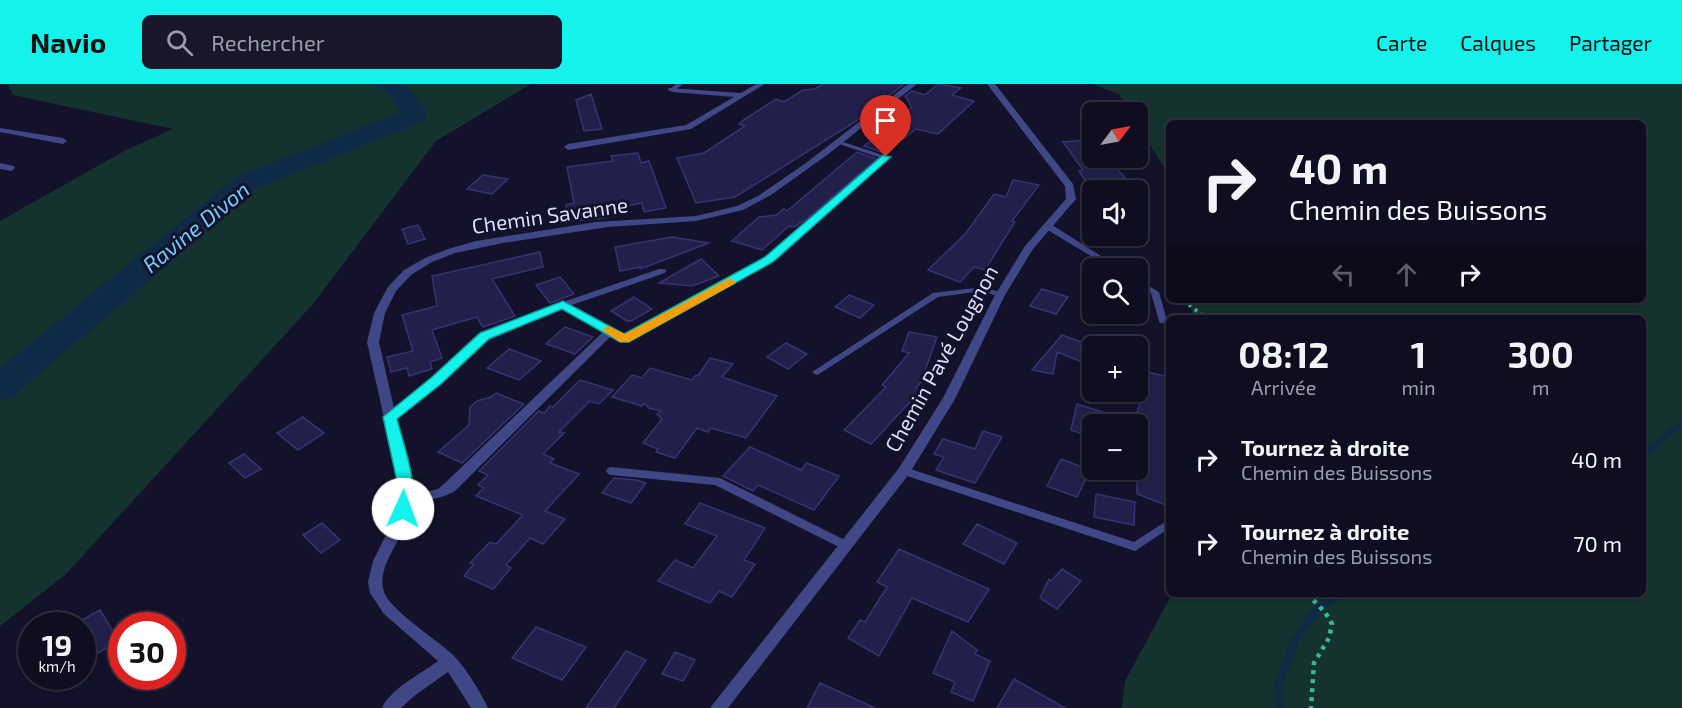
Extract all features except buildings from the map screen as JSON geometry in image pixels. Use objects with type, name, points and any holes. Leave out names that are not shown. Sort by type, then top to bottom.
[{"type":"street","points":[[568,147],[688,127],[761,84]]},
{"type":"street","name":"Chemin Savanne","points":[[450,662],[437,649],[406,626],[377,594],[376,569],[397,532],[403,509],[405,481],[373,342],[375,321],[384,302],[411,270],[454,248],[616,223],[694,219],[739,209],[759,200],[841,143],[913,84]]},
{"type":"street","name":"Chemin Pavé Lougnon","points":[[718,708],[903,471],[948,399],[1000,296],[1029,248],[1049,228],[1071,199],[1070,186],[991,84]]},
{"type":"street","points":[[672,90],[741,95]]},
{"type":"street","points":[[0,130],[63,141]]},
{"type":"street","points":[[0,166],[11,168]]},
{"type":"street","points":[[390,417],[436,381],[484,336],[563,305],[610,331],[451,486],[442,493],[415,499],[403,509]]},
{"type":"street","points":[[390,708],[408,691],[450,662],[480,708]]},
{"type":"lane","points":[[672,90],[680,84]]},
{"type":"lane","points":[[610,331],[624,339],[769,260],[886,157],[841,143]]},
{"type":"lane","points":[[1049,228],[1099,258]]},
{"type":"lane","points":[[563,305],[662,271]]},
{"type":"lane","points":[[1148,288],[1155,292],[1163,321]]},
{"type":"lane","points":[[816,372],[936,295],[983,289],[1000,296]]},
{"type":"lane","points":[[611,471],[717,481],[845,545]]},
{"type":"lane","points":[[903,471],[1135,547],[1166,525]]},
{"type":"path","points":[[1187,303],[1202,315]]},
{"type":"path","points":[[1310,597],[1328,615],[1334,627],[1332,636],[1316,654],[1312,668],[1311,708]]},
{"type":"green space","points":[[8,84],[531,84],[436,141],[313,304],[65,575],[0,626],[0,221],[126,150],[173,129],[13,95]]},
{"type":"green space","points":[[1092,84],[1682,84],[1682,708],[1122,708],[1125,681],[1170,597],[1646,597],[1646,315],[1192,315],[1190,303],[1646,303],[1646,120],[1166,120],[1166,171],[1148,142],[1148,102],[1124,102],[1119,94]]},
{"type":"waterway","name":"Ravine Divon","points":[[0,387],[248,182],[414,116],[402,93],[388,84]]},
{"type":"waterway","points":[[1653,446],[1682,423]]},
{"type":"waterway","points":[[1646,452],[1655,445]]},
{"type":"waterway","points":[[1280,708],[1279,683],[1295,640],[1319,607],[1336,597]]},
{"type":"slow traffic","points":[[608,330],[624,339],[730,282]]},
{"type":"route","points":[[403,509],[405,481],[390,417],[436,381],[484,336],[563,305],[624,339],[769,260],[886,157]]}]
